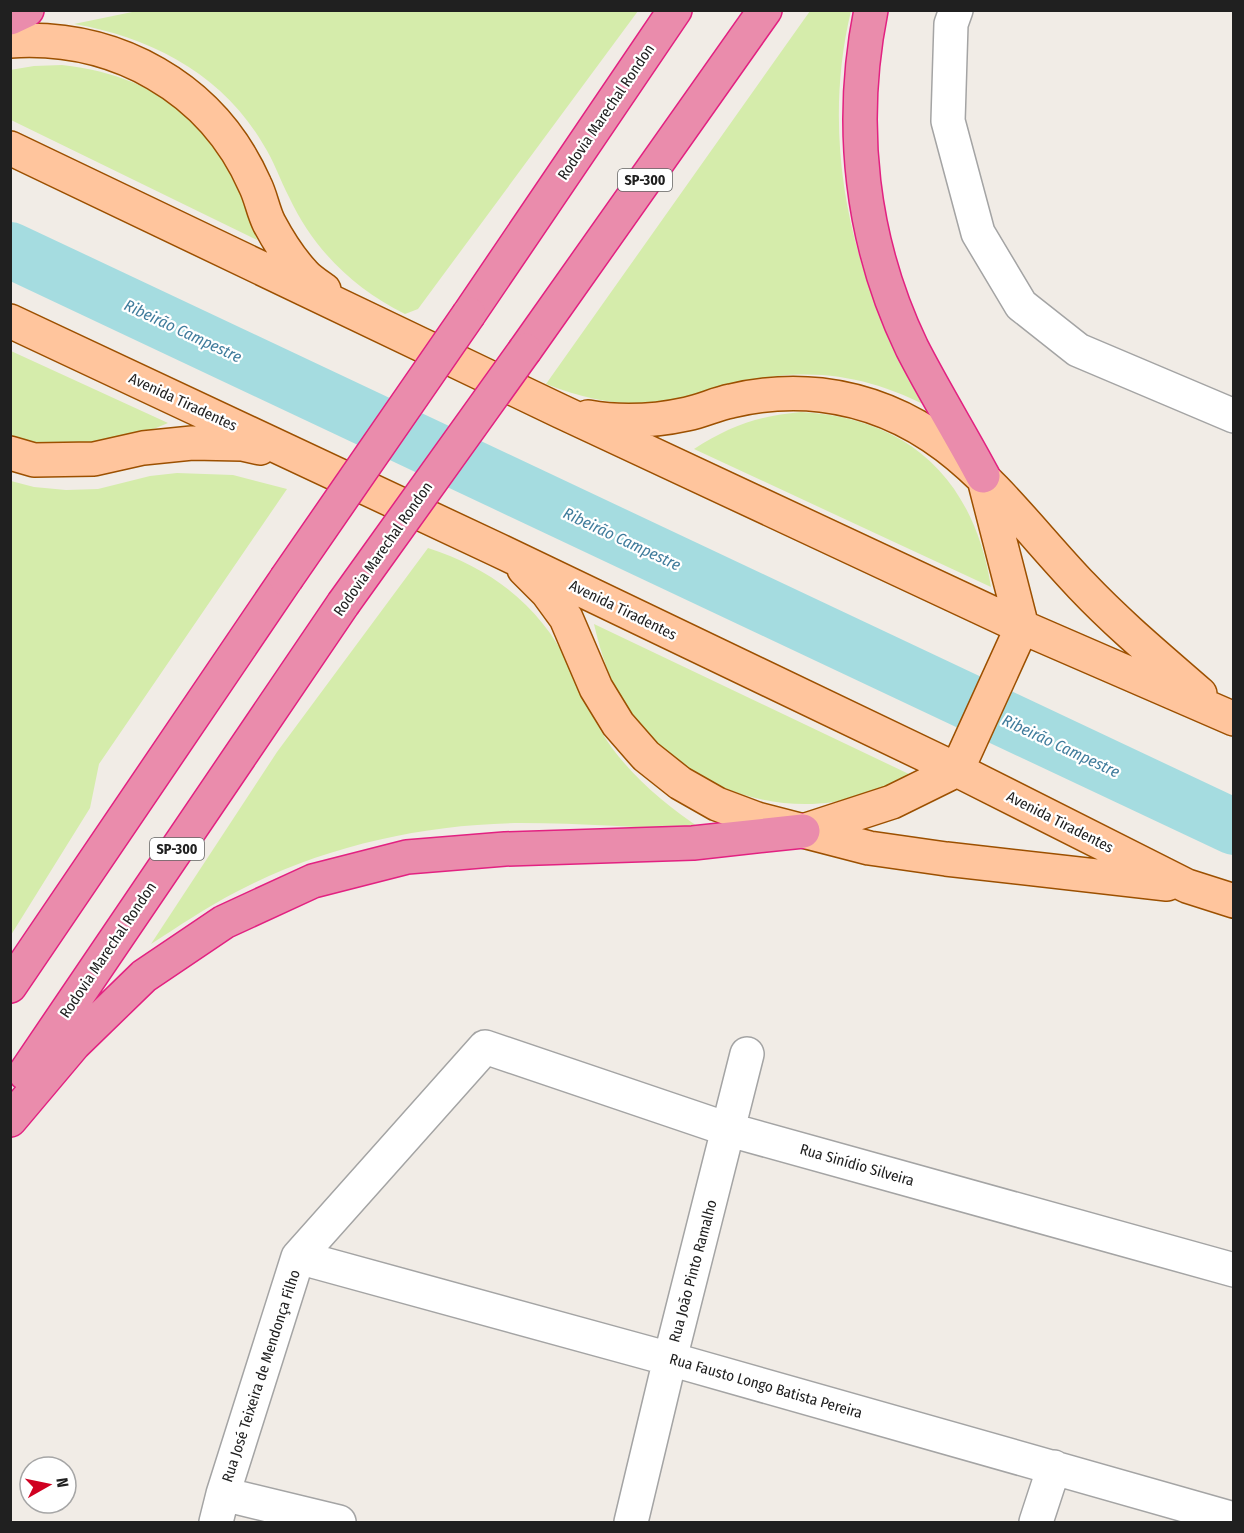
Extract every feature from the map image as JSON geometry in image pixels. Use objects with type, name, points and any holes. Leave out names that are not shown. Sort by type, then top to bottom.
[{"type":"highway","points":[[10,18],[27,10]]},
{"type":"highway","name":"Rodovia Marechal Rondon","points":[[10,986],[675,10]]},
{"type":"highway","name":"Rodovia Marechal Rondon","points":[[10,1095],[343,604],[765,10]]},
{"type":"highway","points":[[872,10],[863,51],[859,127],[866,203],[884,277],[912,347],[983,476]]},
{"type":"highway","points":[[10,1120],[74,1044],[144,976],[225,921],[313,881],[407,857],[505,849],[693,843],[803,831]]},
{"type":"main road","points":[[10,41],[35,39],[74,43],[113,53],[149,69],[183,91],[212,118],[237,150],[255,184],[269,222],[303,273],[351,312]]},
{"type":"main road","points":[[10,148],[1020,632],[1229,717]]},
{"type":"main road","name":"Avenida Tiradentes","points":[[10,321],[498,550],[962,760],[1186,886],[1233,901]]},
{"type":"main road","points":[[560,411],[602,420],[646,421],[689,414],[730,401],[776,394],[822,396],[867,405],[909,422],[948,445],[983,476],[1083,587],[1150,651],[1229,717]]},
{"type":"main road","points":[[10,453],[34,460],[94,459],[143,448],[192,443],[242,444],[291,453]]},
{"type":"main road","points":[[803,831],[892,802],[962,760],[1020,632],[983,476]]},
{"type":"main road","points":[[498,550],[524,569],[547,592],[566,618],[596,687],[618,724],[646,756],[680,783],[717,804],[757,819],[869,848],[1186,886]]},
{"type":"street","points":[[956,10],[951,24],[948,121],[978,233],[1021,305],[1078,350],[1233,416]]},
{"type":"street","name":"Rua Sinídio Silveira","points":[[485,1047],[730,1130],[1233,1270]]},
{"type":"street","name":"Rua José Teixeira de Mendonça Filho","points":[[220,1508],[298,1257],[485,1047]]},
{"type":"street","name":"Rua João Pinto Ramalho","points":[[631,1522],[747,1054]]},
{"type":"street","name":"Rua Fausto Longo Batista Pereira","points":[[298,1257],[670,1359],[1233,1519]]},
{"type":"street","points":[[1036,1522],[1054,1467]]},
{"type":"street","points":[[220,1508],[339,1522]]},
{"type":"green space","points":[[137,11],[638,11],[418,309],[405,314],[386,304],[352,280],[323,250],[299,216],[263,144],[247,120],[206,79],[157,49],[103,30],[74,24]]},
{"type":"green space","points":[[810,11],[851,11],[843,52],[839,93],[839,135],[850,218],[873,298],[906,365],[935,410],[897,392],[878,386],[819,375],[768,377],[688,398],[647,403],[589,398],[546,384]]},
{"type":"green space","points":[[62,65],[100,72],[134,83],[164,98],[190,118],[213,143],[231,171],[246,203],[257,240],[11,120],[10,70]]},
{"type":"green space","points":[[11,351],[168,423],[111,441],[71,446],[31,442],[11,437]]},
{"type":"green space","points":[[801,412],[840,417],[874,427],[905,442],[930,462],[952,486],[969,515],[982,549],[991,587],[694,449],[745,423],[771,416]]},
{"type":"green space","points":[[177,473],[233,475],[287,489],[99,764],[90,808],[11,935],[11,481],[34,487],[66,490],[98,489],[150,476]]},
{"type":"green space","points":[[428,548],[473,567],[512,592],[529,608],[558,645],[594,719],[612,748],[654,793],[703,830],[521,823],[484,824],[411,833],[339,850],[269,876],[214,904],[151,944],[277,752]]},
{"type":"green space","points":[[594,624],[911,775],[861,796],[828,803],[795,804],[762,799],[730,790],[700,776],[672,757],[648,735],[627,709],[607,668]]},
{"type":"waterway","name":"Ribeirão Campestre","points":[[10,250],[1234,827]]}]
